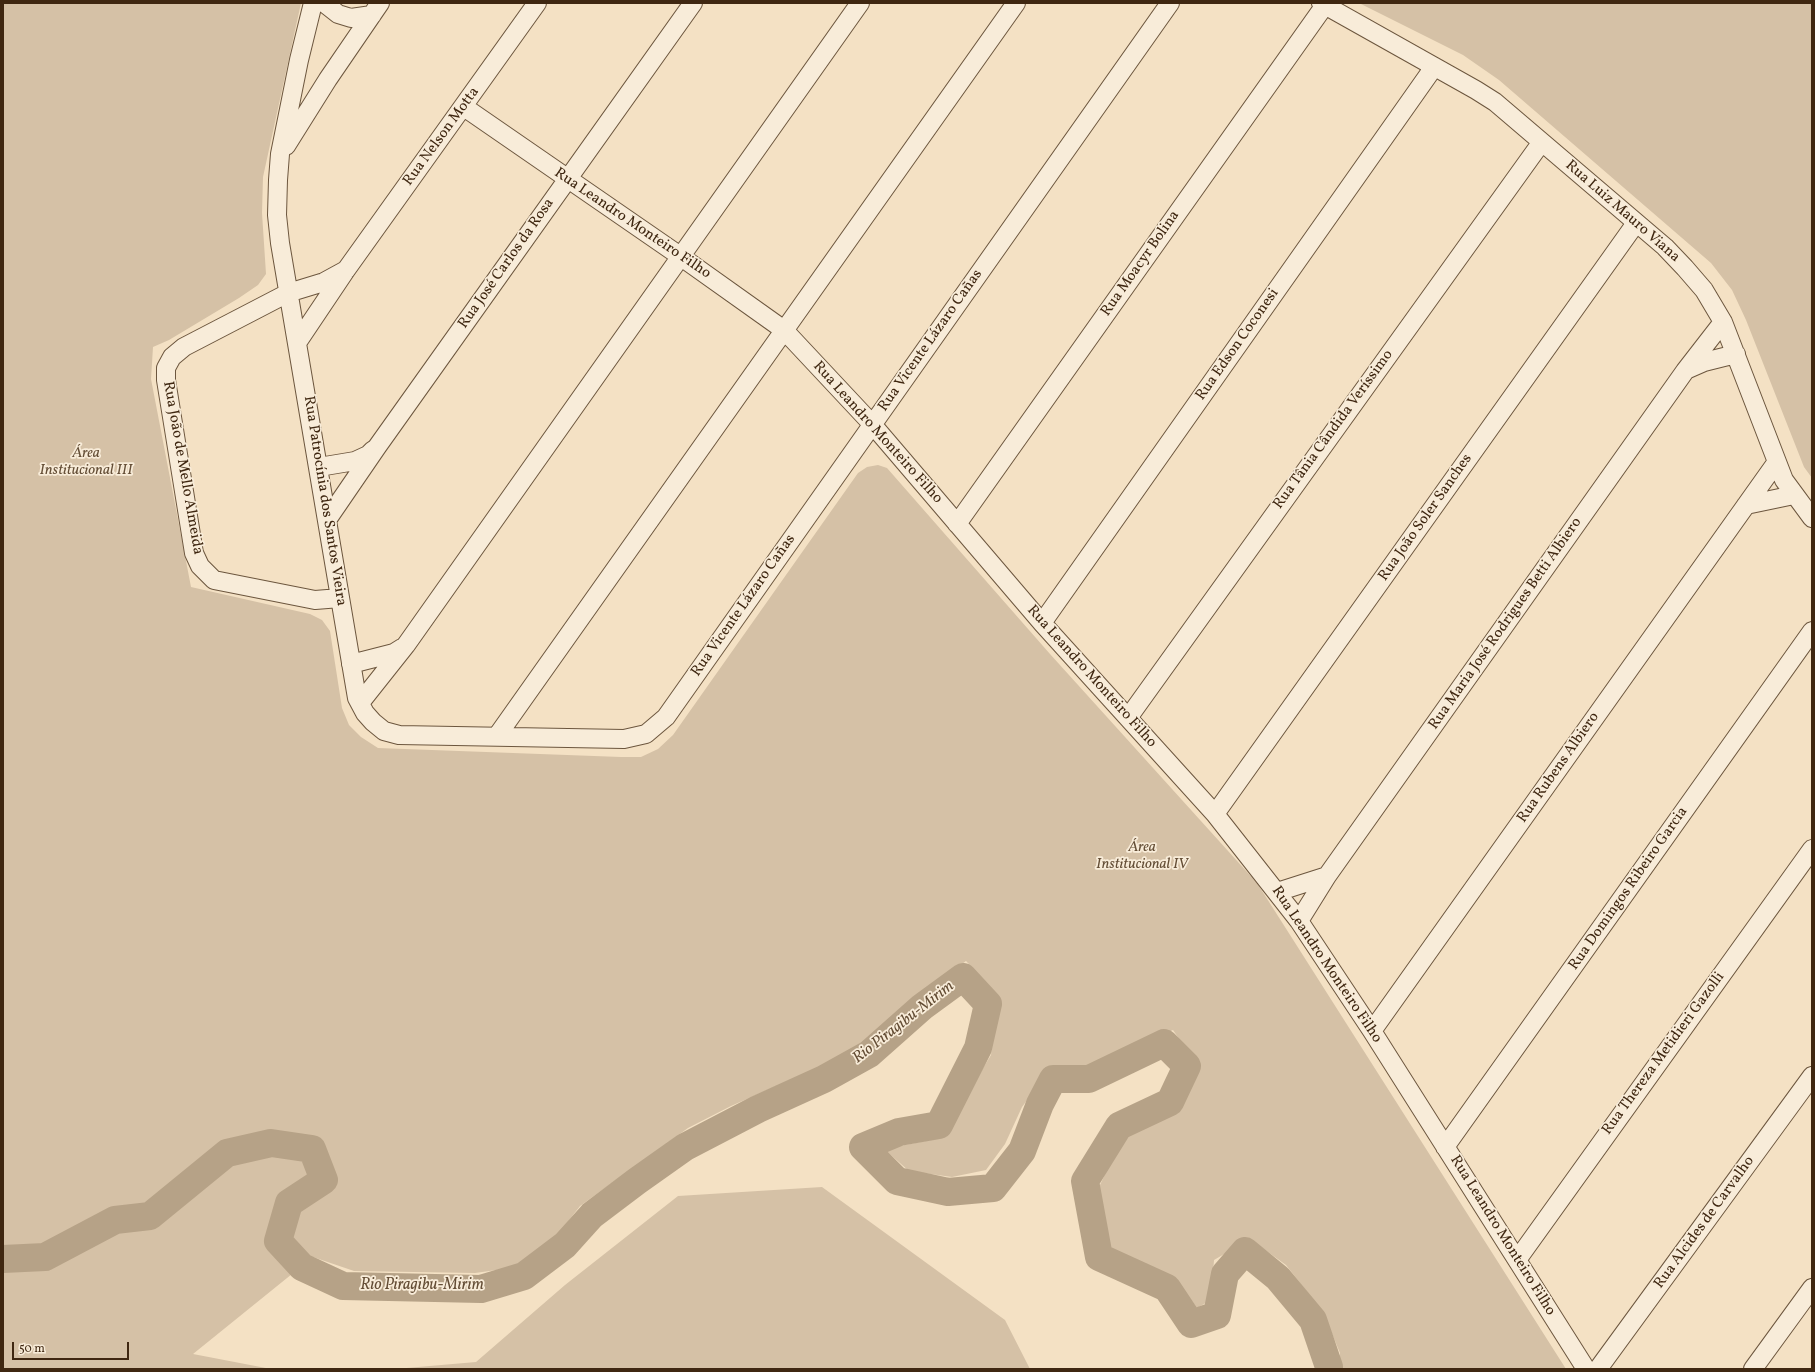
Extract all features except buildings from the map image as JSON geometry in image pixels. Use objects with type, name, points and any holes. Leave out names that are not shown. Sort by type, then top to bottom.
[{"type":"street","name":"Rua Patrocínia dos Santos Vieira","points":[[313,3],[288,110],[280,154],[277,215],[288,292],[319,467],[351,664],[360,703],[365,713],[373,722],[384,731],[398,735],[624,739],[646,734]]},
{"type":"street","points":[[324,3],[338,14],[351,18],[376,9]]},
{"type":"street","name":"Rua Nelson Motta","points":[[297,343],[346,270],[537,3]]},
{"type":"street","name":"Rua José Carlos da Rosa","points":[[327,520],[377,447],[693,3]]},
{"type":"street","points":[[360,703],[406,645],[860,3]]},
{"type":"street","points":[[497,736],[1016,3]]},
{"type":"street","name":"Rua Vicente Lázaro Cañas","points":[[646,734],[666,717],[1170,3]]},
{"type":"street","name":"Rua Luiz Mauro Viana","points":[[1323,4],[1476,90],[1494,102],[1636,222],[1686,268],[1704,290],[1723,322],[1776,463],[1784,480],[1812,518]]},
{"type":"street","name":"Rua Moacyr Bolina","points":[[957,524],[1323,4]]},
{"type":"street","points":[[280,154],[328,79],[376,9]]},
{"type":"street","name":"Rua Edson Coconesi","points":[[1042,623],[1434,67]]},
{"type":"street","points":[[288,110],[328,79]]},
{"type":"street","name":"Rua Leandro Monteiro Filho","points":[[464,107],[680,256],[784,330],[872,424],[1042,623],[1215,814],[1299,921],[1372,1031],[1586,1369]]},
{"type":"street","name":"Rua Tânia Cândida Veríssimo","points":[[1128,718],[1541,143]]},
{"type":"street","name":"Rua João Soler Sanches","points":[[1215,814],[1636,222]]},
{"type":"street","name":"Rua Nelson Motta","points":[[288,292],[324,282],[346,270]]},
{"type":"street","name":"Rua João de Mello Almeida","points":[[288,292],[184,347],[172,357],[166,368],[166,380],[194,554],[200,566],[214,580],[315,600],[340,598]]},
{"type":"street","name":"Rua Maria José Rodrigues Betti Albiero","points":[[1299,921],[1327,876],[1685,371],[1723,322]]},
{"type":"street","name":"Rua Maria José Rodrigues Betti Albiero","points":[[1685,371],[1704,362],[1736,354]]},
{"type":"street","name":"Rua José Carlos da Rosa","points":[[319,467],[355,461],[368,455],[377,447]]},
{"type":"street","name":"Rua Rubens Albiero","points":[[1372,1031],[1776,463]]},
{"type":"street","points":[[1746,505],[1794,495]]},
{"type":"street","name":"Rua Domingos Ribeiro Garcia","points":[[1445,1147],[1812,631]]},
{"type":"street","points":[[351,664],[394,653],[406,645]]},
{"type":"street","name":"Rua Thereza Metidieri Gazolli","points":[[1517,1260],[1812,849]]},
{"type":"street","points":[[1276,892],[1327,876]]},
{"type":"street","name":"Rua Alcides de Carvalho","points":[[1598,1369],[1812,1076]]},
{"type":"street","points":[[1753,1369],[1812,1288]]},
{"type":"green space","points":[[3,3],[301,3],[263,177],[262,213],[266,274],[258,285],[239,298],[169,340],[153,347],[151,379],[191,587],[310,614],[322,620],[330,631],[342,708],[349,725],[361,737],[378,748],[621,757],[641,757],[658,749],[673,735],[858,473],[867,467],[878,465],[887,468],[1050,654],[1257,883],[1566,1369],[1340,1369],[1340,1353],[1323,1312],[1286,1265],[1250,1239],[1214,1260],[1211,1300],[1197,1308],[1176,1279],[1110,1251],[1099,1187],[1124,1135],[1179,1107],[1199,1068],[1173,1030],[1086,1069],[1053,1065],[1022,1107],[1005,1144],[986,1170],[952,1177],[909,1171],[884,1149],[941,1138],[991,1055],[997,994],[966,961],[896,1012],[864,1043],[817,1068],[731,1106],[688,1128],[580,1206],[552,1242],[518,1267],[475,1273],[354,1271],[313,1257],[193,1354],[271,1369],[3,1369]]},
{"type":"green space","points":[[1359,3],[1812,3],[1812,478],[1804,467],[1746,320],[1732,290],[1711,263],[1499,80],[1463,55]]},
{"type":"green space","points":[[822,1187],[1005,1320],[1030,1369],[395,1369],[476,1362],[565,1285],[678,1196]]},
{"type":"waterway","name":"Rio Piragibu-Mirim","points":[[3,1259],[45,1257],[115,1220],[150,1216],[227,1153],[271,1143],[312,1149],[324,1180],[289,1203],[278,1241],[302,1267],[343,1286],[481,1289],[524,1276],[565,1245],[592,1215],[685,1147],[758,1109],[824,1079],[869,1054],[922,1007],[963,977],[988,1004],[978,1048],[939,1125],[899,1132],[863,1147],[897,1181],[948,1192],[993,1188],[1022,1151],[1040,1104],[1053,1079],[1089,1079],[1164,1043],[1187,1066],[1170,1102],[1119,1126],[1085,1181],[1099,1257],[1167,1288],[1191,1324],[1217,1315],[1225,1274],[1245,1251],[1278,1278],[1313,1320],[1329,1369]]},
{"type":"park label","name":"Área Institucional III","points":[[86,462]]},
{"type":"park label","name":"Área Institucional IV","points":[[1142,856]]}]
